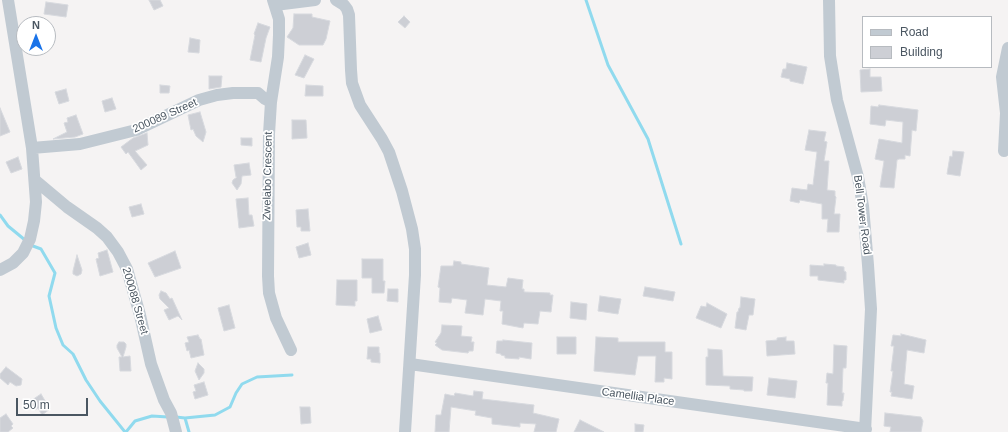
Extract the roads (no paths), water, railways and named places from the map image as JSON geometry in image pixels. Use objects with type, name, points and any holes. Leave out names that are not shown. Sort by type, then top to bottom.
[{"type":"street","points":[[0,270],[13,263],[23,253],[30,239],[36,202],[36,181],[32,148],[8,0]]},
{"type":"street","points":[[274,2],[315,0]]},
{"type":"street","points":[[336,0],[344,5],[349,15],[352,83],[360,105],[389,152],[402,191],[412,229],[415,275],[405,432]]},
{"type":"street","name":"Bell Tower Road","points":[[829,0],[830,56],[837,100],[858,177],[867,258],[871,310],[865,430]]},
{"type":"street","name":"Zwelabo Crescent","points":[[274,2],[278,19],[279,35],[278,57],[268,134],[268,276],[269,293],[276,318],[291,350]]},
{"type":"street","points":[[1004,151],[1006,113],[1002,77],[1008,48]]},
{"type":"street","name":"200089 Street","points":[[32,148],[80,144],[136,130],[199,100],[217,95],[232,93],[258,93],[271,102]]},
{"type":"street","name":"200088 Street","points":[[36,181],[97,228],[107,237],[118,252],[127,269],[140,315],[151,364],[173,422]]},
{"type":"street","name":"Camellia Place","points":[[410,364],[865,430]]},
{"type":"waterway","points":[[586,0],[608,65],[648,139],[681,244]]},
{"type":"waterway","points":[[0,215],[8,226],[25,240]]},
{"type":"waterway","points":[[33,246],[41,249],[55,273],[49,296],[56,328],[63,345],[73,354],[86,380],[100,401],[125,432]]},
{"type":"waterway","points":[[176,417],[185,418],[215,415],[230,407],[242,384],[257,377],[292,375]]},
{"type":"waterway","points":[[126,432],[135,421],[152,416],[168,417]]},
{"type":"waterway","points":[[185,418],[189,432]]}]
